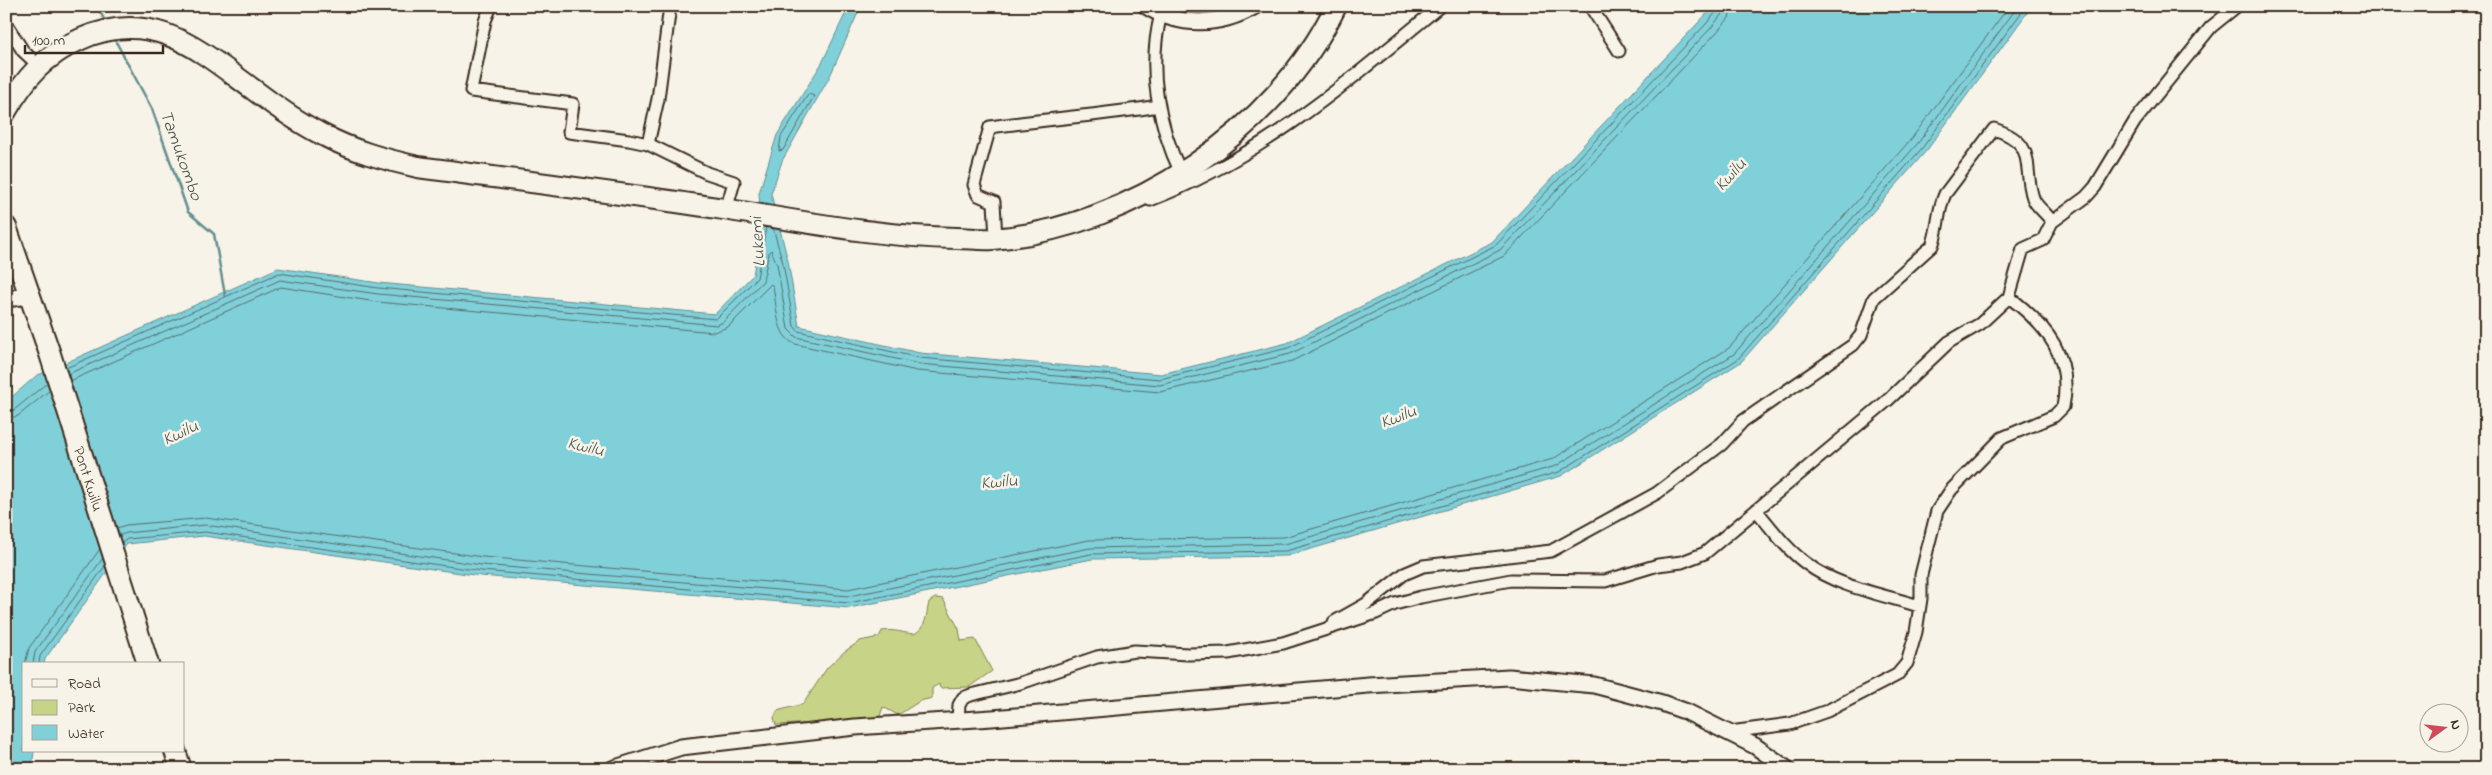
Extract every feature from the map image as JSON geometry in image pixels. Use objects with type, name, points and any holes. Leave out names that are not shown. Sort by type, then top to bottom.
[{"type":"highway","points":[[6,111],[20,86],[38,65],[72,43],[101,30],[158,31],[186,41],[321,134],[368,156],[418,167],[728,210],[832,227],[929,238],[996,239],[1088,219],[1145,194],[1181,173],[1228,140],[1287,83],[1307,57],[1336,6]]},
{"type":"highway","name":"Pont Kwilu","points":[[6,227],[28,296],[50,354],[147,662]]},
{"type":"highway","points":[[176,752],[181,769]]},
{"type":"main road","points":[[1146,6],[1160,14],[1191,24],[1237,17],[1255,6]]},
{"type":"main road","points":[[6,300],[28,296]]},
{"type":"main road","points":[[612,769],[681,747],[855,727],[992,718],[1368,684],[1509,677],[1594,685],[1625,692],[1687,712],[1755,746],[1787,769]]},
{"type":"street","points":[[491,6],[485,21],[471,90],[573,104],[569,132],[648,144],[707,173],[734,182],[728,210]]},
{"type":"street","points":[[648,144],[658,99],[670,6]]},
{"type":"street","points":[[1088,219],[1127,208],[1170,192],[1263,144],[1311,110],[1440,6]]},
{"type":"street","points":[[1590,6],[1619,51]]},
{"type":"street","points":[[958,719],[959,706],[963,698],[971,694],[1021,683],[1098,657],[1136,651],[1188,654],[1228,653],[1283,642],[1395,604],[1486,584],[1531,579],[1604,582],[1658,565],[1682,562],[1705,553],[1888,400],[1949,342],[1980,324],[2009,298],[2020,254],[2027,247],[2042,240],[2052,222],[2086,197],[2095,187],[2135,121],[2206,32],[2237,6]]},
{"type":"street","points":[[1160,14],[1155,46],[1159,106],[1170,149],[1181,173]]},
{"type":"street","points":[[6,24],[23,50],[38,65]]},
{"type":"street","points":[[996,239],[994,202],[978,195],[974,185],[990,127],[1049,119],[1100,116],[1159,106]]},
{"type":"street","points":[[1330,627],[1336,620],[1366,604],[1404,574],[1422,566],[1551,551],[1657,493],[1722,444],[1743,421],[1854,346],[1861,335],[1874,298],[1932,246],[1937,234],[1939,206],[1945,194],[1994,129],[2016,142],[2023,150],[2028,159],[2032,196],[2052,222]]},
{"type":"street","points":[[1728,732],[1747,732],[1790,724],[1827,711],[1897,675],[1907,664],[1916,632],[1921,575],[1935,517],[1951,490],[2002,438],[2054,416],[2063,407],[2065,378],[2056,347],[2032,314],[2009,298]]},
{"type":"street","points":[[1757,511],[1781,540],[1807,565],[1831,578],[1919,606]]},
{"type":"green space","points":[[935,598],[943,599],[959,629],[961,641],[975,639],[992,671],[969,687],[940,688],[939,684],[932,688],[932,698],[920,701],[898,715],[883,707],[880,716],[874,720],[776,725],[774,718],[777,711],[803,704],[827,668],[844,652],[860,641],[879,637],[882,631],[914,634],[918,631],[924,624],[929,602]]},
{"type":"water","name":"Kwilu","points":[[849,6],[861,6],[830,76],[782,161],[771,194],[788,261],[799,326],[920,353],[1161,374],[1287,343],[1492,242],[1714,6],[2032,6],[1927,150],[1741,362],[1561,476],[1287,556],[1092,559],[849,608],[481,576],[204,536],[127,544],[44,662],[22,662],[22,752],[34,752],[32,769],[6,769],[6,402],[36,376],[278,268],[379,283],[715,314],[753,275],[761,228],[759,193],[777,135],[822,63]]},
{"type":"waterway","name":"Tamukombo","points":[[97,6],[106,23]]},
{"type":"waterway","name":"Tamukombo","points":[[114,38],[152,109],[188,212],[214,234],[225,295]]},
{"type":"water label","name":"Lukemi","points":[[757,242]]}]
